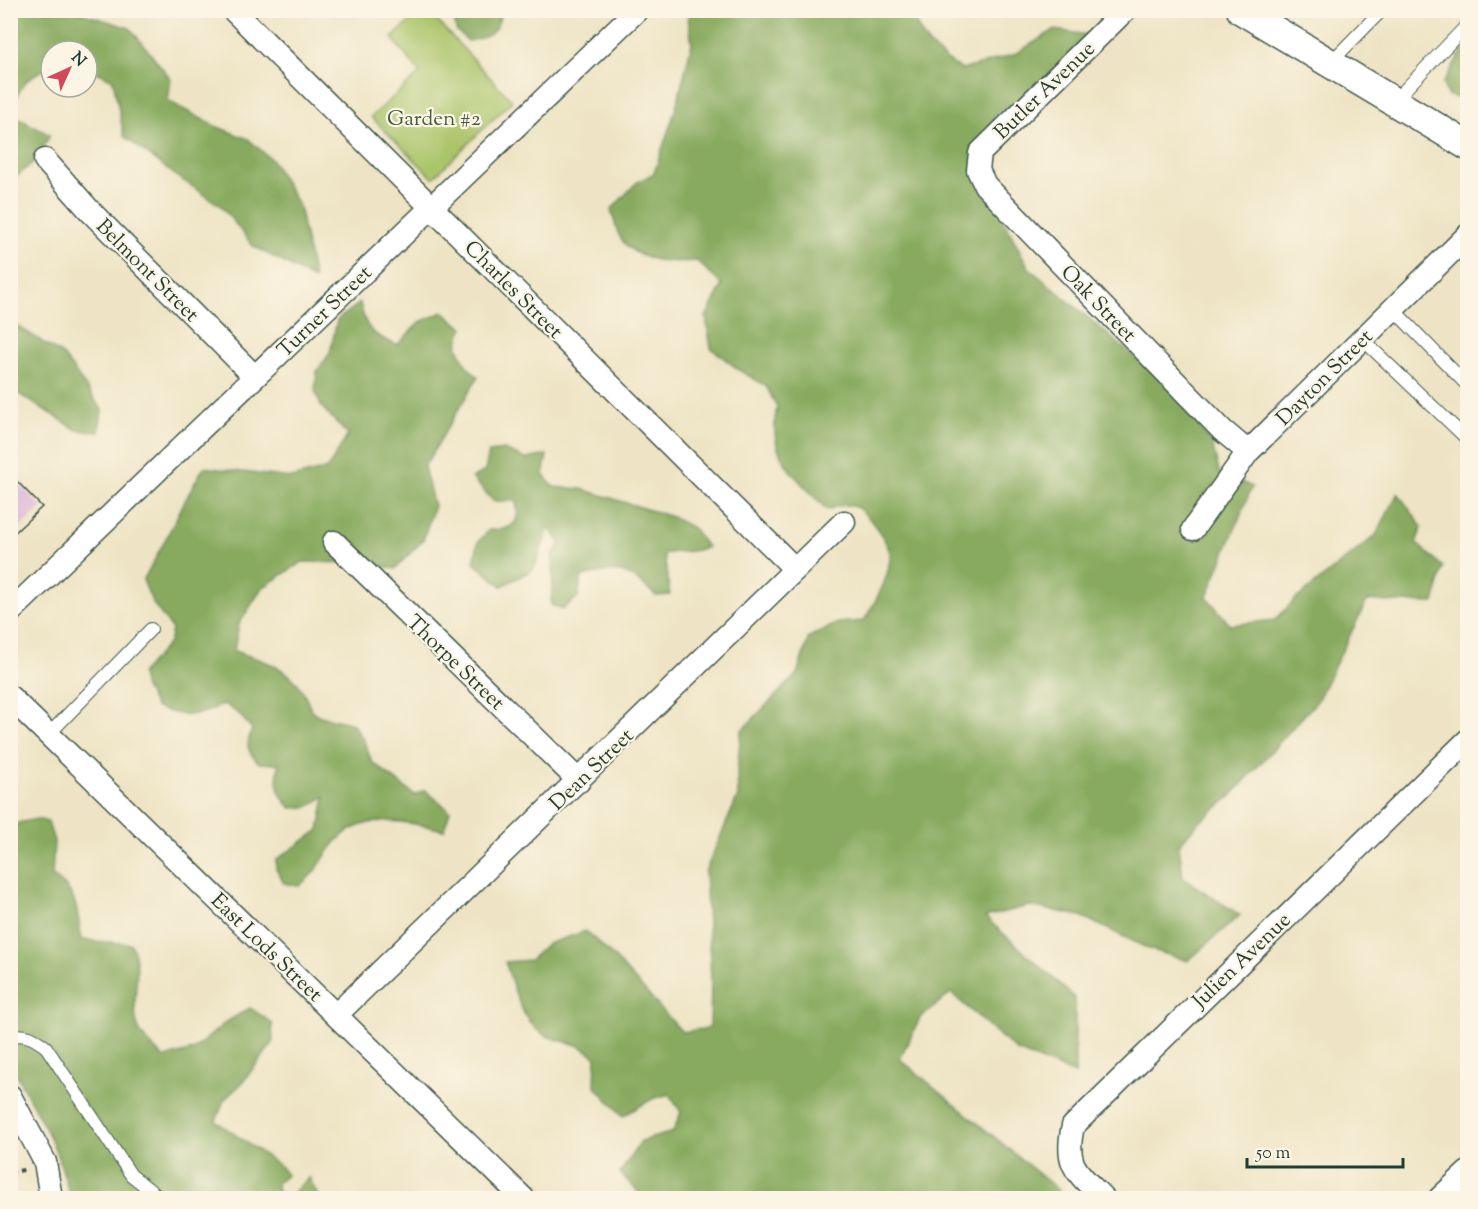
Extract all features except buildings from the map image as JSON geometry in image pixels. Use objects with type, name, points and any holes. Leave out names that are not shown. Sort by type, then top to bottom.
[{"type":"street","name":"Charles Street","points":[[233,10],[795,569]]},
{"type":"street","name":"Turner Street","points":[[10,612],[434,208],[637,10]]},
{"type":"street","name":"Butler Avenue","points":[[988,144],[1125,10]]},
{"type":"street","points":[[1241,10],[1467,146]]},
{"type":"street","name":"Oak Street","points":[[988,144],[978,160],[978,170],[985,185],[1222,430],[1248,452]]},
{"type":"street","name":"Belmont Street","points":[[45,160],[90,211],[255,377]]},
{"type":"street","name":"Dayton Street","points":[[1193,529],[1248,452],[1467,235]]},
{"type":"street","name":"Dean Street","points":[[336,1015],[844,522]]},
{"type":"street","name":"Thorpe Street","points":[[334,542],[579,781]]},
{"type":"street","name":"East Lods Street","points":[[10,697],[522,1198]]},
{"type":"street","name":"Julien Avenue","points":[[1101,1196],[1072,1166],[1068,1147],[1072,1126],[1467,740]]},
{"type":"street","points":[[10,1096],[45,1162],[51,1198]]},
{"type":"street","points":[[1440,1198],[1467,1172]]},
{"type":"lane","points":[[1330,64],[1382,10]]},
{"type":"lane","points":[[1393,102],[1467,24]]},
{"type":"lane","points":[[1393,309],[1467,386]]},
{"type":"lane","points":[[1362,339],[1467,440]]},
{"type":"lane","points":[[49,734],[151,629]]},
{"type":"lane","points":[[10,1036],[21,1034],[33,1037],[46,1047],[131,1174],[159,1198]]},
{"type":"path","points":[[10,1172],[24,1170]]},
{"type":"green space","points":[[453,10],[501,11],[498,24],[491,33],[468,41],[456,30]]},
{"type":"green space","points":[[11,11],[75,11],[130,28],[171,79],[168,101],[215,126],[248,139],[272,160],[299,206],[314,279],[253,246],[221,206],[124,136],[113,80],[99,73],[99,39],[39,39],[39,73],[28,79],[19,91],[11,114]]},
{"type":"green space","name":"Garden #2","points":[[421,11],[428,11],[512,101],[433,178],[371,117],[420,73],[392,38]]},
{"type":"green space","points":[[687,11],[914,11],[919,30],[930,46],[962,70],[1015,54],[1054,30],[1090,35],[1029,95],[996,114],[980,153],[985,185],[1029,268],[1163,381],[1212,443],[1219,472],[1252,487],[1207,597],[1230,625],[1275,620],[1296,599],[1376,535],[1398,493],[1422,527],[1416,543],[1443,567],[1434,603],[1367,601],[1317,701],[1230,797],[1198,823],[1179,845],[1183,878],[1240,915],[1188,961],[1149,949],[1081,916],[1029,906],[985,917],[1075,998],[1075,1074],[1017,1051],[951,993],[920,1018],[900,1059],[1068,1198],[644,1198],[620,1173],[641,1141],[673,1132],[681,1112],[669,1094],[652,1099],[623,1116],[595,1086],[596,1057],[578,1045],[549,1037],[531,1024],[520,1005],[505,962],[530,960],[547,944],[586,931],[615,958],[682,1032],[710,1028],[711,978],[705,872],[738,796],[737,773],[741,731],[797,674],[809,637],[838,623],[864,621],[881,590],[889,564],[890,555],[887,544],[859,509],[848,505],[827,510],[786,465],[776,440],[777,407],[766,386],[740,371],[711,348],[706,317],[722,285],[697,261],[655,260],[635,252],[627,246],[617,231],[611,210],[636,183],[654,173],[676,108],[692,43]]},
{"type":"green space","points":[[1467,43],[1468,100],[1466,101],[1447,95],[1443,83]]},
{"type":"green space","points":[[11,114],[50,135],[37,159],[11,181]]},
{"type":"green space","points":[[360,303],[367,326],[381,338],[397,345],[420,322],[443,312],[463,328],[457,346],[466,365],[478,377],[424,467],[434,506],[423,540],[395,569],[366,563],[302,562],[262,588],[239,624],[234,651],[263,660],[288,674],[296,681],[316,714],[353,724],[364,741],[372,762],[415,795],[425,790],[450,811],[444,830],[386,821],[358,826],[334,844],[315,871],[299,886],[284,883],[276,869],[276,860],[319,830],[325,796],[308,807],[291,808],[278,788],[279,764],[259,763],[255,759],[248,748],[252,729],[239,714],[224,704],[190,715],[155,707],[143,684],[141,674],[169,643],[172,629],[152,602],[143,580],[204,467],[291,478],[327,469],[348,435],[321,406],[315,391],[317,371],[330,353],[337,320]]},
{"type":"green space","points":[[11,322],[63,355],[102,410],[99,432],[77,430],[11,389]]},
{"type":"green space","points":[[504,450],[526,459],[547,455],[543,475],[554,487],[582,489],[672,517],[693,528],[707,547],[664,554],[670,595],[656,596],[630,575],[615,571],[606,572],[582,576],[578,597],[563,609],[551,605],[552,556],[561,543],[549,528],[534,569],[502,586],[474,563],[478,542],[489,530],[503,529],[513,525],[517,516],[516,501],[493,501],[472,478],[485,471],[489,452]]},
{"type":"green space","points":[[37,819],[48,822],[54,841],[52,876],[61,882],[72,895],[81,940],[131,944],[135,954],[137,973],[135,1014],[137,1024],[144,1038],[164,1058],[193,1050],[226,1022],[250,1008],[272,1023],[273,1043],[242,1083],[224,1100],[216,1121],[280,1166],[287,1175],[277,1183],[278,1193],[291,1195],[309,1177],[319,1198],[70,1198],[52,1142],[11,1062],[11,830],[18,823]]}]
